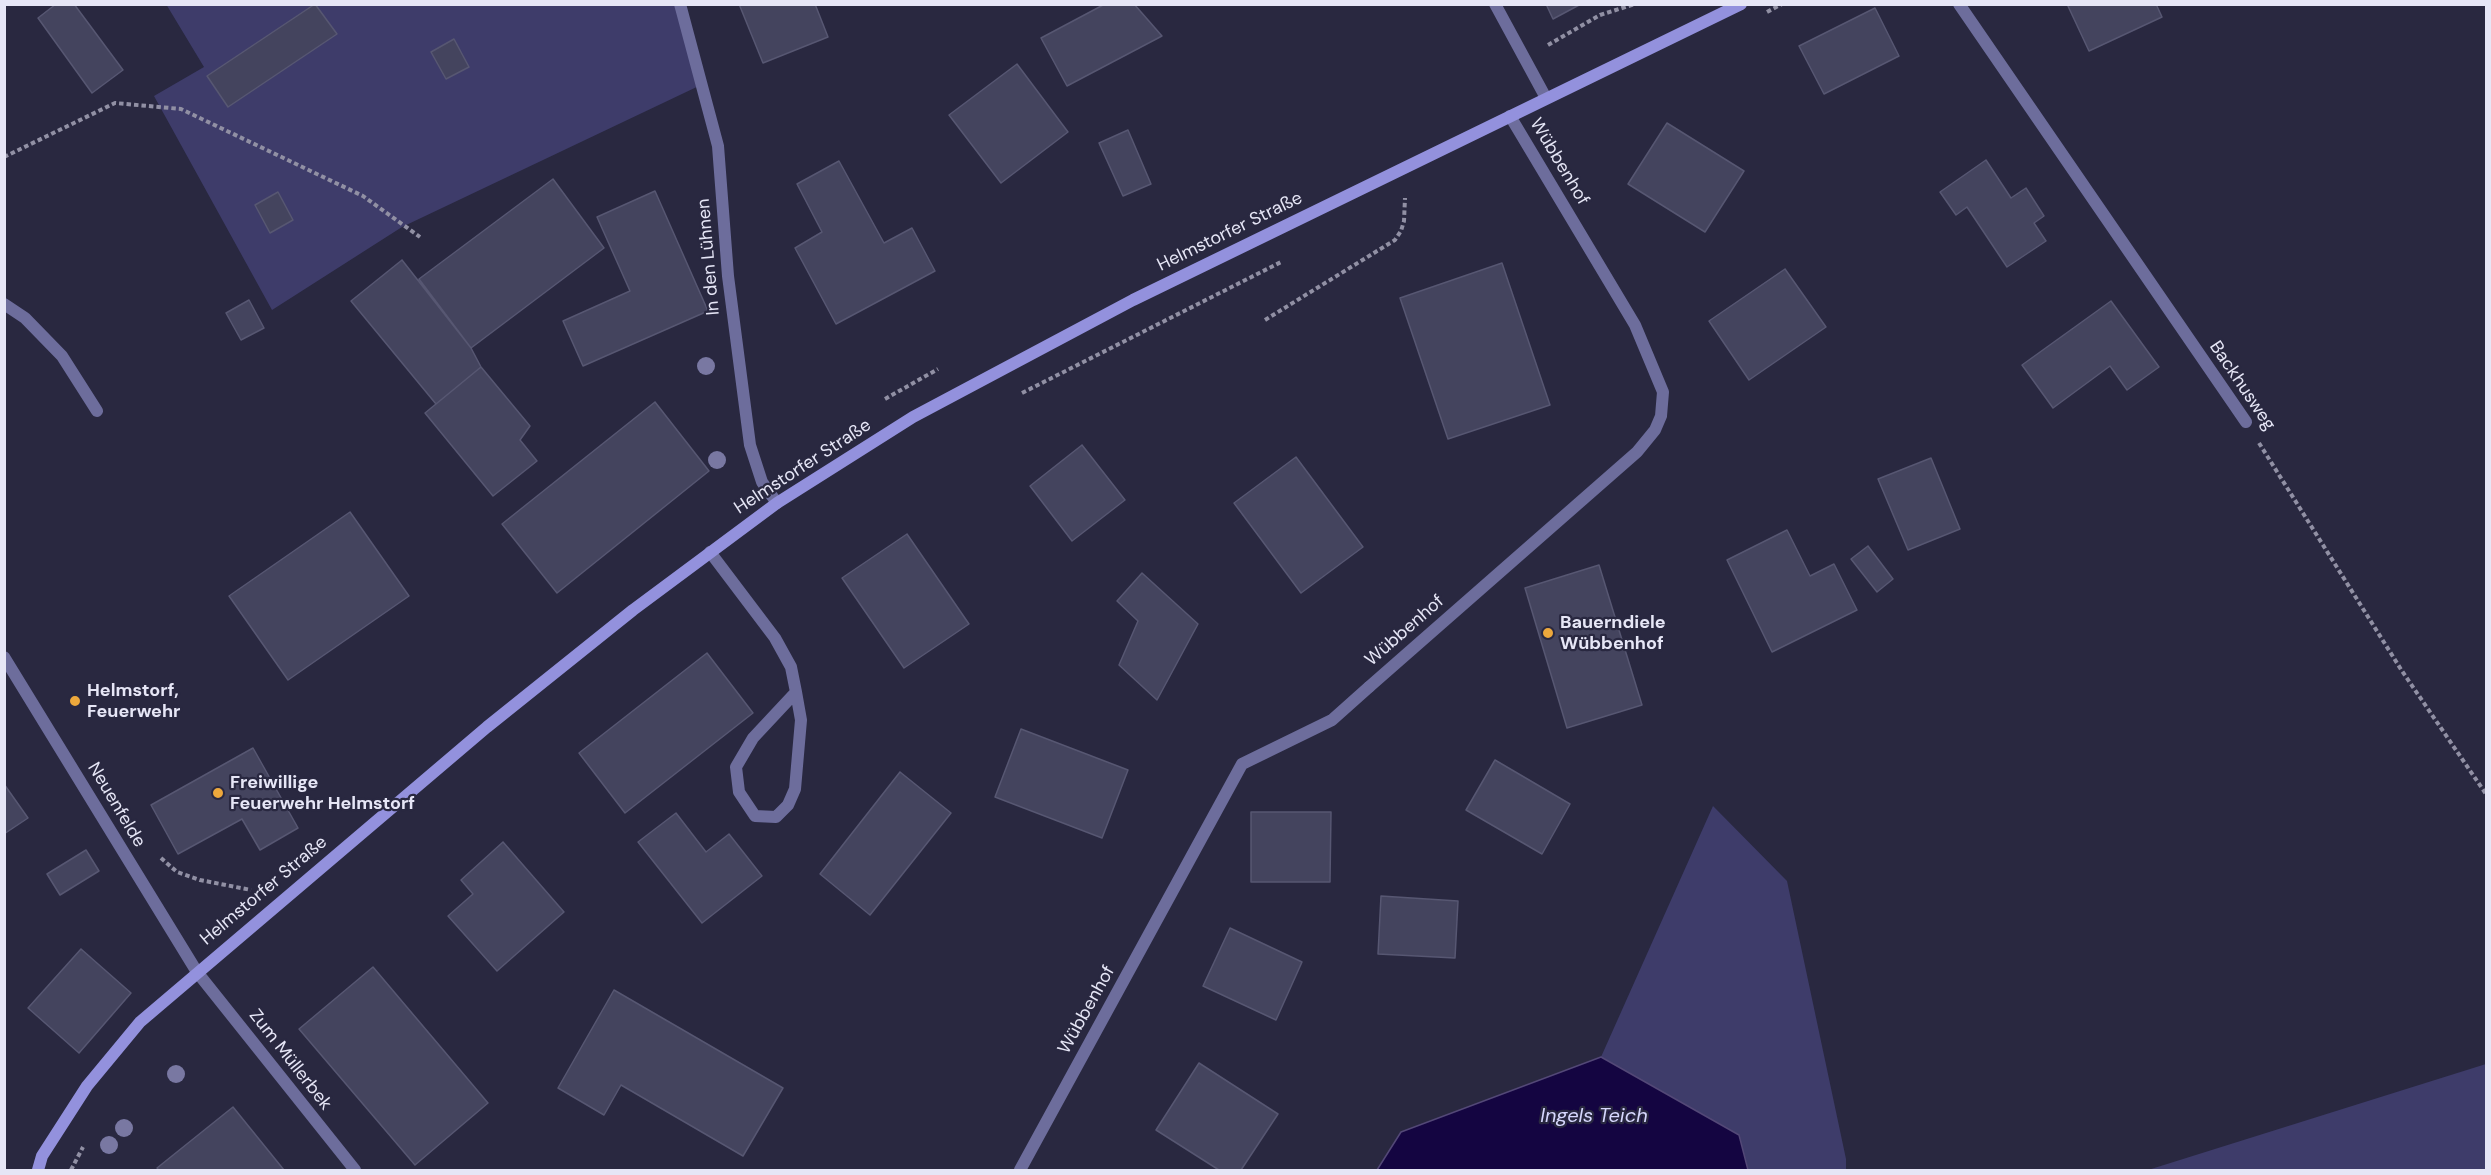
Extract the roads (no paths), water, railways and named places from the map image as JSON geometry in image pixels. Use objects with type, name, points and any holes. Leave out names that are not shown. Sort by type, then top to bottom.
[{"type":"main road","name":"Helmstorfer Straße","points":[[38,1170],[42,1156],[87,1086],[140,1022],[487,727],[633,610],[777,503],[913,417],[1133,300],[1741,4]]},
{"type":"street","name":"In den Lühnen","points":[[680,4],[718,146],[728,276],[750,445],[762,482],[777,503]]},
{"type":"street","points":[[1495,4],[1546,98]]},
{"type":"street","name":"Backhusweg","points":[[1959,4],[2246,422]]},
{"type":"street","name":"Wübbenhof","points":[[1020,1170],[1242,764],[1332,720],[1637,452],[1655,430],[1661,416],[1663,392],[1639,332],[1510,116]]},
{"type":"street","points":[[4,304],[25,318],[62,356],[97,411]]},
{"type":"street","points":[[710,552],[775,638],[791,667],[796,692],[801,720],[795,789],[788,805],[776,817],[755,816],[739,792],[736,767],[753,738],[796,692]]},
{"type":"street","name":"Neuenfelde","points":[[4,657],[197,972]]},
{"type":"street","name":"Zum Müllerbek","points":[[197,972],[355,1170]]},
{"type":"water","name":"Ingels Teich","points":[[1601,1057],[1739,1135],[1748,1170],[1377,1170],[1401,1132]]},
{"type":"place","name":"Bauerndiele Wübbenhof","points":[[1548,633]]},
{"type":"place","name":"Helmstorf, Feuerwehr","points":[[75,701]]},
{"type":"place","name":"Freiwillige Feuerwehr Helmstorf","points":[[218,793]]}]
